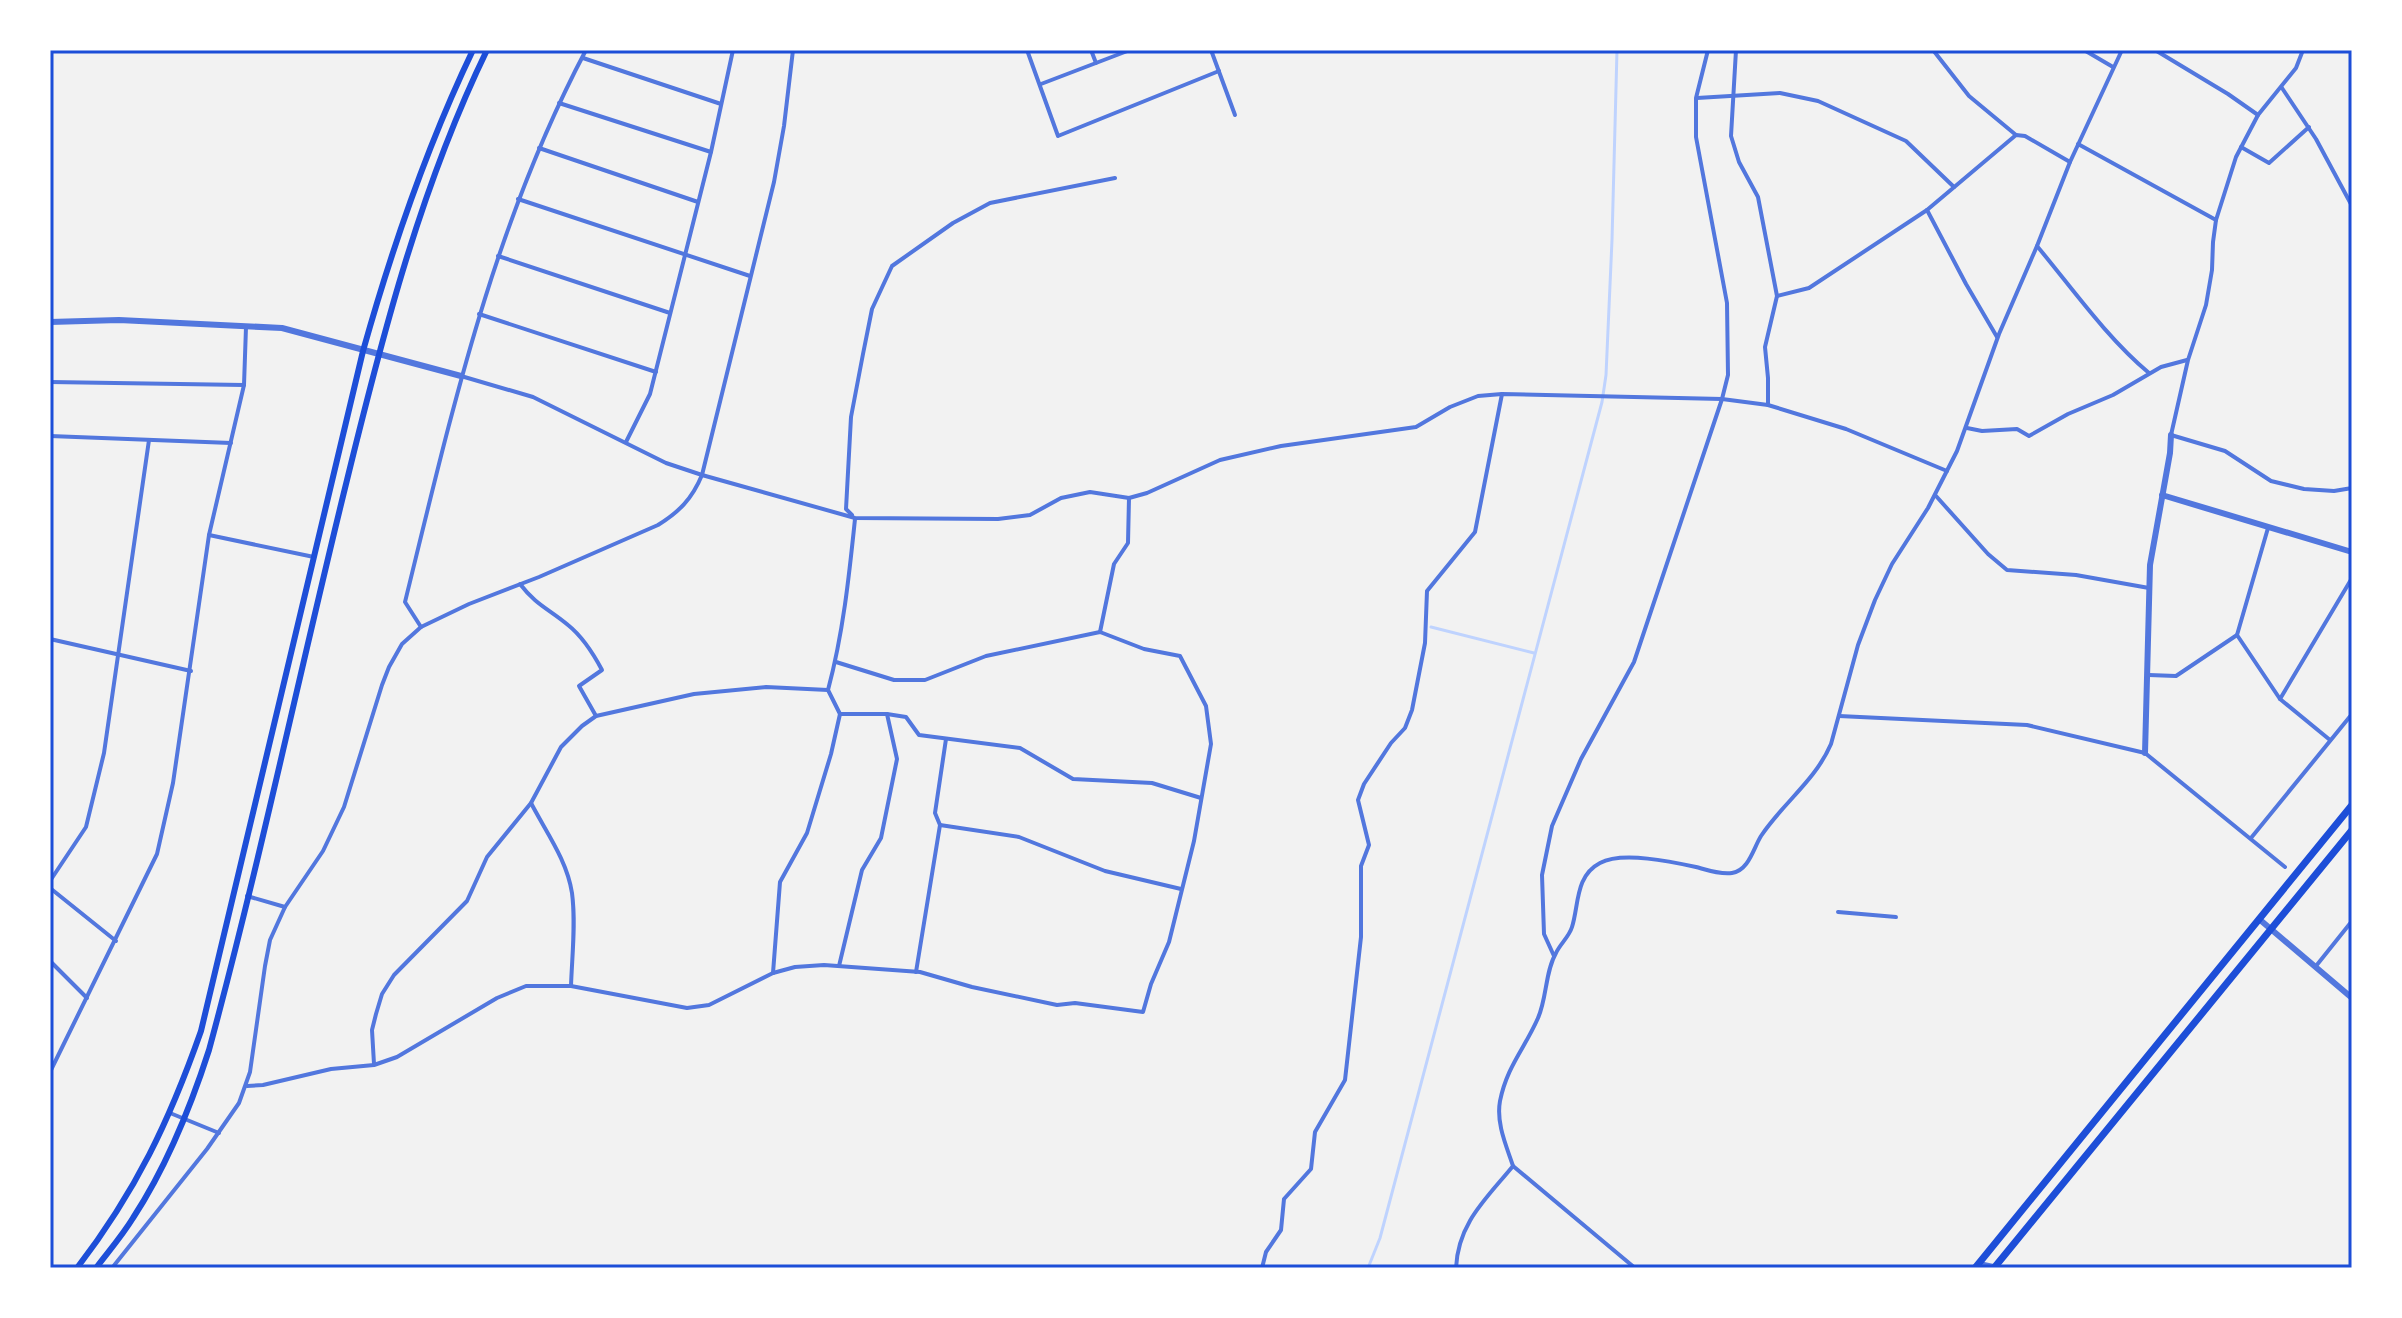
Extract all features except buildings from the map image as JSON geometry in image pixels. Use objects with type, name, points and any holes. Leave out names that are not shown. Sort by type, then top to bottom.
[{"type":"main road","points":[[77,1268],[137,1180],[170,1113],[201,1031],[363,351],[392,250],[473,50]]},
{"type":"main road","points":[[96,1268],[145,1198],[185,1118],[209,1050],[378,354],[429,189],[487,50]]},
{"type":"main road","points":[[1978,1267],[2352,805]]},
{"type":"main road","points":[[1996,1267],[2352,830]]},
{"type":"street","points":[[421,627],[405,602],[479,313],[518,199],[559,103],[586,50]]},
{"type":"street","points":[[626,442],[650,394],[711,152],[733,50]]},
{"type":"street","points":[[112,1268],[219,1133],[247,1086],[270,940],[285,907],[323,851],[344,807],[389,667],[402,644],[421,627],[469,604],[658,525],[688,502],[702,475],[779,154],[793,50]]},
{"type":"street","points":[[1027,50],[1058,136],[1219,71]]},
{"type":"street","points":[[1091,50],[1096,63]]},
{"type":"street","points":[[1041,84],[1130,50]]},
{"type":"street","points":[[1211,50],[1235,115]]},
{"type":"street","points":[[1554,956],[1544,934],[1542,875],[1552,826],[1581,759],[1634,662],[1728,375],[1727,303],[1696,137],[1696,98],[1708,50]]},
{"type":"street","points":[[1736,50],[1731,136],[1739,162],[1758,197],[1777,296],[1765,347],[1768,405]]},
{"type":"street","points":[[1933,50],[1969,96],[2016,135],[2025,136],[2070,162]]},
{"type":"street","points":[[2084,50],[2113,68]]},
{"type":"street","points":[[1635,1268],[1513,1166],[1501,1133],[1500,1103],[1512,1063],[1538,1017],[1554,956],[1571,930],[1577,894],[1583,880],[1599,863],[1610,859],[1654,859],[1724,874],[1739,871],[1769,826],[1814,775],[1831,744],[1858,645],[1875,600],[1892,564],[1936,495],[1967,428],[1997,337],[2070,162],[2122,50]]},
{"type":"street","points":[[2155,50],[2258,115]]},
{"type":"street","points":[[2145,753],[2153,543],[2171,435],[2188,360],[2206,303],[2216,220],[2241,147],[2258,115],[2296,68],[2303,50]]},
{"type":"street","points":[[583,57],[721,104]]},
{"type":"street","points":[[2282,88],[2309,127],[2352,206]]},
{"type":"street","points":[[1696,98],[1780,93],[1818,101],[1906,141],[1954,187]]},
{"type":"street","points":[[559,103],[711,152]]},
{"type":"street","points":[[2241,147],[2269,163],[2309,127]]},
{"type":"street","points":[[1777,296],[1809,288],[1927,210],[2016,135]]},
{"type":"street","points":[[2078,144],[2216,220]]},
{"type":"street","points":[[539,148],[698,202]]},
{"type":"street","points":[[855,518],[846,509],[851,417],[872,309],[892,266],[953,223],[990,203],[1115,178]]},
{"type":"street","points":[[518,199],[750,276]]},
{"type":"street","points":[[1927,210],[1997,337]]},
{"type":"street","points":[[2037,246],[2137,364],[2149,373]]},
{"type":"street","points":[[498,256],[670,313]]},
{"type":"street","points":[[479,313],[656,372]]},
{"type":"street","points":[[50,322],[119,320],[282,328],[533,397],[666,463],[855,518],[998,519],[1030,515],[1061,498],[1090,492],[1129,498],[1220,460],[1281,446],[1416,427],[1450,407],[1478,396],[1502,394],[1722,399],[1768,405],[1846,429],[1947,471]]},
{"type":"street","points":[[50,1072],[157,854],[173,783],[209,535],[244,385],[246,327]]},
{"type":"street","points":[[1967,428],[1982,431],[2017,429],[2029,436],[2142,380],[2161,367],[2188,360]]},
{"type":"street","points":[[50,382],[244,385]]},
{"type":"street","points":[[1262,1268],[1266,1252],[1281,1230],[1284,1199],[1311,1169],[1315,1132],[1345,1080],[1361,937],[1361,866],[1369,845],[1358,800],[1364,784],[1391,743],[1405,728],[1412,710],[1425,643],[1427,591],[1475,532],[1502,394]]},
{"type":"street","points":[[2171,435],[2225,451],[2271,481],[2304,489],[2334,491],[2352,488]]},
{"type":"street","points":[[50,436],[231,443]]},
{"type":"street","points":[[50,881],[86,827],[104,753],[149,440]]},
{"type":"street","points":[[1936,495],[1988,554],[2007,570],[2076,575],[2149,588]]},
{"type":"street","points":[[2162,495],[2352,552]]},
{"type":"street","points":[[1100,632],[1114,564],[1128,543],[1129,498]]},
{"type":"street","points":[[773,973],[780,882],[807,833],[840,714],[828,690],[836,662],[849,584],[855,518]]},
{"type":"street","points":[[2149,675],[2176,676],[2237,635],[2268,526]]},
{"type":"street","points":[[209,535],[314,557]]},
{"type":"street","points":[[2280,699],[2352,578]]},
{"type":"street","points":[[520,584],[532,600],[570,626],[592,651],[602,670],[579,686],[596,716]]},
{"type":"street","points":[[247,1086],[331,1069],[374,1065],[397,1057],[497,998],[526,986],[571,986],[687,1008],[709,1005],[773,973],[795,967],[839,966],[916,972],[1057,1005],[1075,1003],[1143,1012],[1169,942],[1194,841],[1210,757],[1210,726],[1206,706],[1180,656],[1144,649],[1100,632],[986,656],[925,680],[894,680],[836,662]]},
{"type":"street","points":[[2237,635],[2280,699],[2330,741]]},
{"type":"street","points":[[50,639],[191,671]]},
{"type":"street","points":[[374,1065],[374,1022],[382,994],[394,975],[467,901],[487,857],[531,803],[561,747],[582,726],[596,716],[694,694],[766,687],[828,690]]},
{"type":"street","points":[[840,714],[906,717],[919,735],[1020,748],[1073,779],[1152,783],[1201,798]]},
{"type":"street","points":[[839,966],[862,870],[881,838],[897,759],[887,714]]},
{"type":"street","points":[[2251,838],[2352,714]]},
{"type":"street","points":[[1839,716],[2027,725],[2145,753],[2285,867]]},
{"type":"street","points":[[916,972],[940,825],[935,813],[946,739]]},
{"type":"street","points":[[531,803],[549,834],[572,892],[571,986]]},
{"type":"street","points":[[940,825],[1019,837],[1105,871],[1181,889]]},
{"type":"street","points":[[50,888],[116,941]]},
{"type":"street","points":[[247,896],[285,907]]},
{"type":"street","points":[[1838,912],[1896,917]]},
{"type":"street","points":[[2259,919],[2352,998]]},
{"type":"street","points":[[2315,967],[2352,921]]},
{"type":"street","points":[[50,961],[87,998]]},
{"type":"street","points":[[170,1113],[219,1133]]},
{"type":"street","points":[[1456,1268],[1464,1227],[1513,1166]]},
{"type":"street","points":[[1978,1267],[1996,1267]]},
{"type":"waterway","points":[[1368,1268],[1380,1238],[1602,402],[1612,240],[1617,50]]},
{"type":"waterway","points":[[1431,627],[1534,653]]}]
